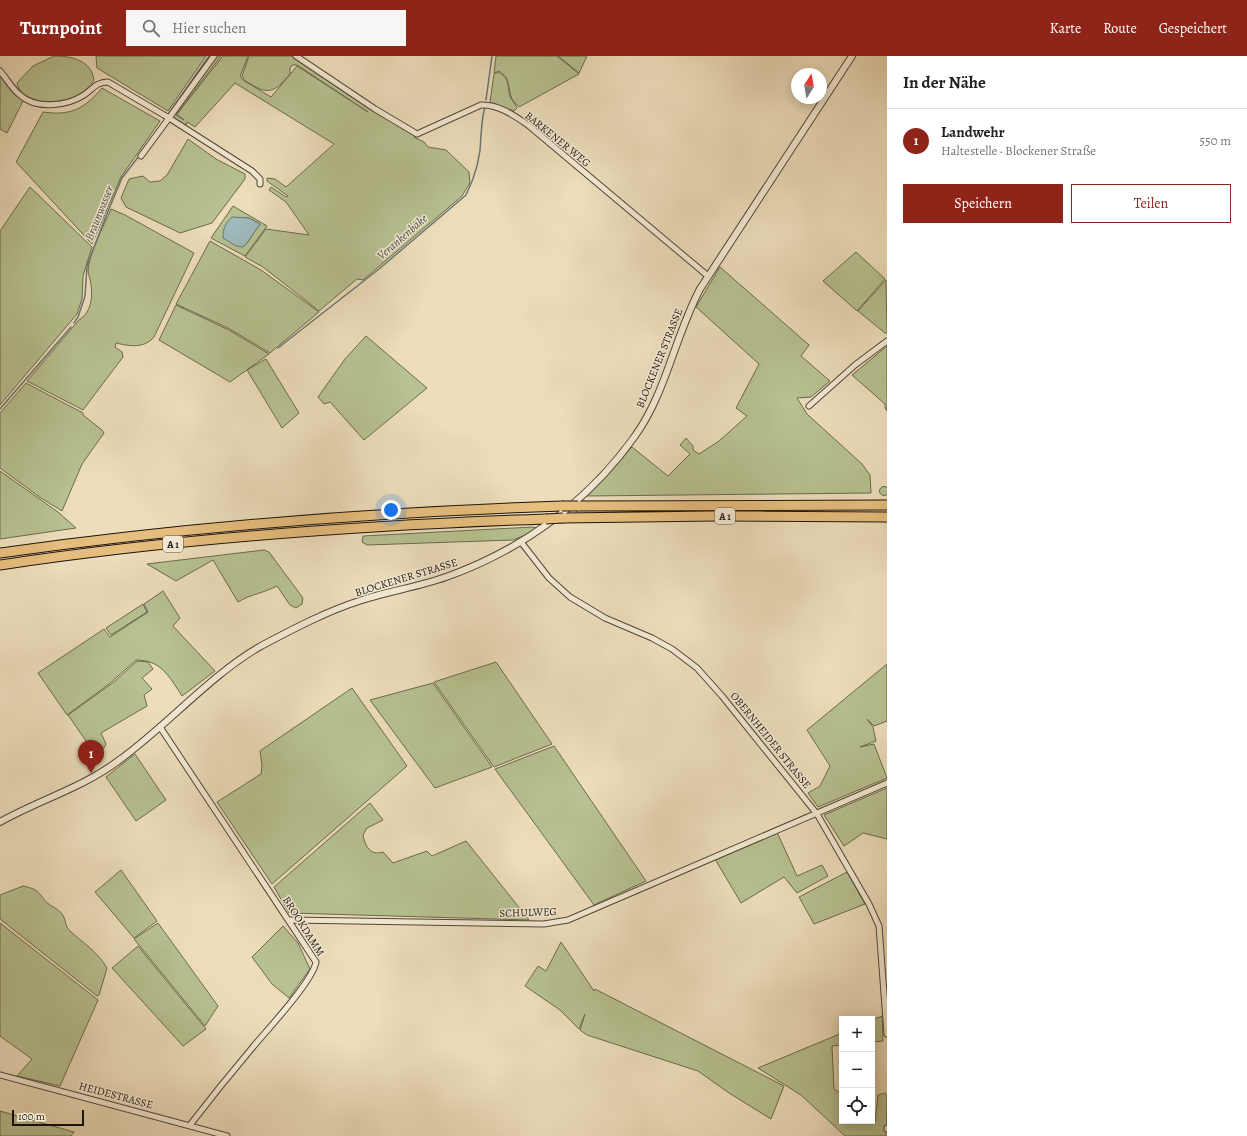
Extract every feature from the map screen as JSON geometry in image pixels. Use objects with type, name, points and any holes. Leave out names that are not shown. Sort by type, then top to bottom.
[{"type":"highway","name":"A 1","points":[[0,553],[188,530],[343,517],[562,506],[887,505]]},
{"type":"highway","name":"A 1","points":[[0,565],[148,547],[350,529],[563,518],[716,516],[887,518]]},
{"type":"street","points":[[141,156],[214,56]]},
{"type":"street","name":"BARKENER WEG","points":[[296,56],[375,109],[417,134],[481,105],[488,105],[503,110],[528,125],[708,276]]},
{"type":"street","name":"BLOCKENER STRASSE","points":[[0,822],[92,779],[121,759],[233,665],[271,641],[348,605],[447,576],[522,542],[545,527],[574,503],[608,469],[634,437],[660,387],[691,306],[708,276],[852,56]]},
{"type":"street","points":[[0,71],[19,95],[25,99],[50,105],[71,102],[86,94],[99,83],[108,82],[169,118],[252,171],[260,179],[260,184]]},
{"type":"street","points":[[809,406],[855,365],[887,341]]},
{"type":"street","name":"OBERNHEIDER STRASSE","points":[[522,542],[549,578],[570,597],[605,618],[659,642],[681,655],[697,668],[722,696],[817,814],[869,904],[879,926],[887,1034]]},
{"type":"street","name":"BROOKDAMM","points":[[160,727],[290,920],[316,962],[315,970],[190,1126]]},
{"type":"street","name":"SCHULWEG","points":[[290,920],[544,924],[568,920],[887,783]]},
{"type":"street","name":"HEIDESTRASSE","points":[[0,1075],[227,1136]]},
{"type":"green space","points":[[54,56],[74,58],[85,64],[89,68],[94,81],[88,88],[69,100],[44,102],[23,94],[17,83],[33,66]]},
{"type":"green space","points":[[96,56],[206,56],[168,111],[97,68]]},
{"type":"green space","points":[[215,56],[221,56],[176,115],[184,120],[177,114],[223,56],[248,56],[240,76],[243,80],[271,97],[297,66],[368,112],[297,65],[292,65],[290,68],[290,74],[286,79],[278,87],[270,90],[260,89],[254,86],[245,81],[242,76],[249,56],[293,56],[417,135],[414,137],[424,142],[428,147],[446,150],[469,172],[470,183],[462,196],[363,280],[357,279],[319,311],[263,267],[245,257],[266,229],[309,235],[286,202],[269,190],[271,187],[286,197],[288,196],[267,181],[267,178],[275,179],[286,187],[334,144],[235,83],[195,127],[187,122],[186,126],[171,117]]},
{"type":"green space","points":[[496,56],[557,56],[579,74],[519,107],[512,99],[506,77],[499,71],[494,73]]},
{"type":"green space","points":[[558,56],[587,56],[579,73]]},
{"type":"green space","points":[[498,72],[506,78],[510,96],[517,108],[514,111],[490,102],[494,74]]},
{"type":"green space","points":[[0,75],[23,101],[7,133],[0,129]]},
{"type":"green space","points":[[102,88],[160,121],[121,177],[92,244],[16,162],[43,112],[69,112],[83,106]]},
{"type":"green space","points":[[188,139],[216,159],[245,174],[245,179],[212,223],[180,233],[126,207],[121,198],[129,179],[143,176],[150,182],[160,181],[167,175]]},
{"type":"green space","points":[[30,187],[92,247],[83,276],[82,299],[77,314],[0,405],[0,231]]},
{"type":"green space","points":[[233,206],[267,226],[245,256],[211,238]],"holes":[[[232,218],[249,218],[260,224],[247,243]]]},
{"type":"green space","points":[[111,209],[125,215],[194,253],[154,337],[146,343],[136,346],[116,343],[115,347],[122,352],[123,357],[83,410],[27,381],[87,312],[92,296],[88,271],[89,262]]},
{"type":"green space","points":[[210,241],[261,270],[319,312],[270,353],[228,328],[176,304]]},
{"type":"green space","points":[[856,252],[885,279],[857,311],[823,281]]},
{"type":"green space","points":[[720,267],[809,345],[801,356],[830,381],[811,397],[797,398],[807,414],[862,464],[870,475],[871,493],[586,496],[632,447],[668,476],[690,454],[680,445],[686,438],[693,446],[693,450],[699,454],[719,441],[747,416],[736,408],[759,364],[696,307]]},
{"type":"green space","points":[[886,280],[887,333],[885,333],[858,311]]},
{"type":"green space","points":[[176,305],[229,330],[269,354],[230,382],[159,340]]},
{"type":"green space","points":[[366,336],[427,388],[364,440],[330,402],[324,404],[318,397],[345,359]]},
{"type":"green space","points":[[887,346],[887,411],[885,404],[852,375]]},
{"type":"green space","points":[[266,359],[299,413],[282,428],[247,370]]},
{"type":"green space","points":[[26,383],[83,413],[83,415],[104,433],[82,464],[62,511],[41,498],[0,468],[0,413]]},
{"type":"green space","points":[[0,471],[58,512],[76,528],[0,539]]},
{"type":"green space","points":[[882,487],[886,487],[888,491],[886,495],[882,495],[880,493],[880,489]]},
{"type":"green space","points":[[536,528],[526,535],[513,540],[367,545],[362,542],[363,536]]},
{"type":"green space","points":[[264,550],[269,552],[303,598],[302,604],[296,608],[290,605],[277,586],[238,602],[213,560],[176,581],[147,564]]},
{"type":"green space","points":[[163,591],[180,618],[173,626],[215,671],[182,696],[164,670],[152,663],[136,660],[109,684],[67,715],[38,673],[104,629],[110,637],[148,612],[144,604]]},
{"type":"green space","points":[[143,604],[147,612],[111,635],[106,628]]},
{"type":"green space","points":[[137,661],[148,662],[153,669],[142,678],[152,689],[144,695],[147,706],[101,733],[106,744],[104,748],[97,753],[93,751],[68,715],[114,682]]},
{"type":"green space","points":[[496,662],[552,744],[494,767],[434,682]]},
{"type":"green space","points":[[887,664],[887,721],[874,726],[867,719],[873,727],[876,741],[860,747],[874,744],[887,778],[818,807],[808,793],[820,786],[830,766],[807,730]]},
{"type":"green space","points":[[433,683],[492,767],[435,788],[370,700]]},
{"type":"green space","points":[[352,688],[407,766],[272,884],[217,802],[261,774],[262,765],[260,751]]},
{"type":"green space","points":[[554,746],[646,881],[594,905],[495,769]]},
{"type":"green space","points":[[135,754],[166,800],[136,821],[106,777]]},
{"type":"green space","points":[[887,788],[887,839],[863,833],[844,846],[824,815]]},
{"type":"green space","points":[[370,803],[383,820],[367,828],[363,835],[365,843],[371,851],[375,853],[383,852],[393,863],[427,851],[432,856],[466,841],[529,920],[289,913],[274,887]]},
{"type":"green space","points":[[777,832],[797,876],[822,865],[828,876],[797,893],[784,877],[741,903],[715,859]]},
{"type":"green space","points":[[121,870],[157,921],[134,938],[95,892]]},
{"type":"green space","points":[[847,872],[865,904],[814,924],[799,897]]},
{"type":"green space","points":[[23,886],[37,891],[46,902],[59,911],[63,916],[68,929],[95,952],[103,962],[107,968],[99,995],[97,996],[0,919],[0,895]]},
{"type":"green space","points":[[0,923],[98,1000],[60,1086],[17,1076],[32,1059],[0,1036]]},
{"type":"green space","points":[[158,923],[218,1006],[205,1026],[134,939]]},
{"type":"green space","points":[[283,926],[298,943],[310,969],[289,998],[272,984],[252,957]]},
{"type":"green space","points":[[561,942],[594,991],[595,989],[784,1086],[771,1119],[729,1093],[698,1071],[587,1035],[580,1030],[585,1014],[579,1029],[560,1010],[525,986],[538,966],[546,971]]},
{"type":"green space","points":[[138,946],[206,1029],[183,1046],[112,968]]},
{"type":"green space","points":[[882,1016],[883,1041],[875,1042],[875,1019]]},
{"type":"green space","points":[[839,1034],[839,1045],[832,1046],[834,1089],[839,1092],[839,1124],[875,1124],[878,1095],[885,1093],[887,1096],[886,1136],[845,1136],[801,1095],[758,1068]]},
{"type":"green space","points":[[0,1111],[74,1132],[71,1136],[0,1136]]},
{"type":"water","points":[[232,217],[249,218],[260,224],[243,247],[236,246],[223,238],[225,226]]},
{"type":"waterway","name":"Braunwasser","points":[[169,113],[209,56]]},
{"type":"waterway","name":"Verankenbäke","points":[[486,100],[492,56]]},
{"type":"waterway","name":"Verankenbäke","points":[[278,348],[379,269],[466,195],[479,158],[482,121],[485,107]]},
{"type":"waterway","name":"Braunwasser","points":[[74,323],[78,317],[85,296],[87,266],[106,216],[122,178],[139,156]]},
{"type":"waterway","name":"Braunwasser","points":[[0,409],[71,327]]},
{"type":"place","name":"Landwehr","points":[[91,773]]}]
